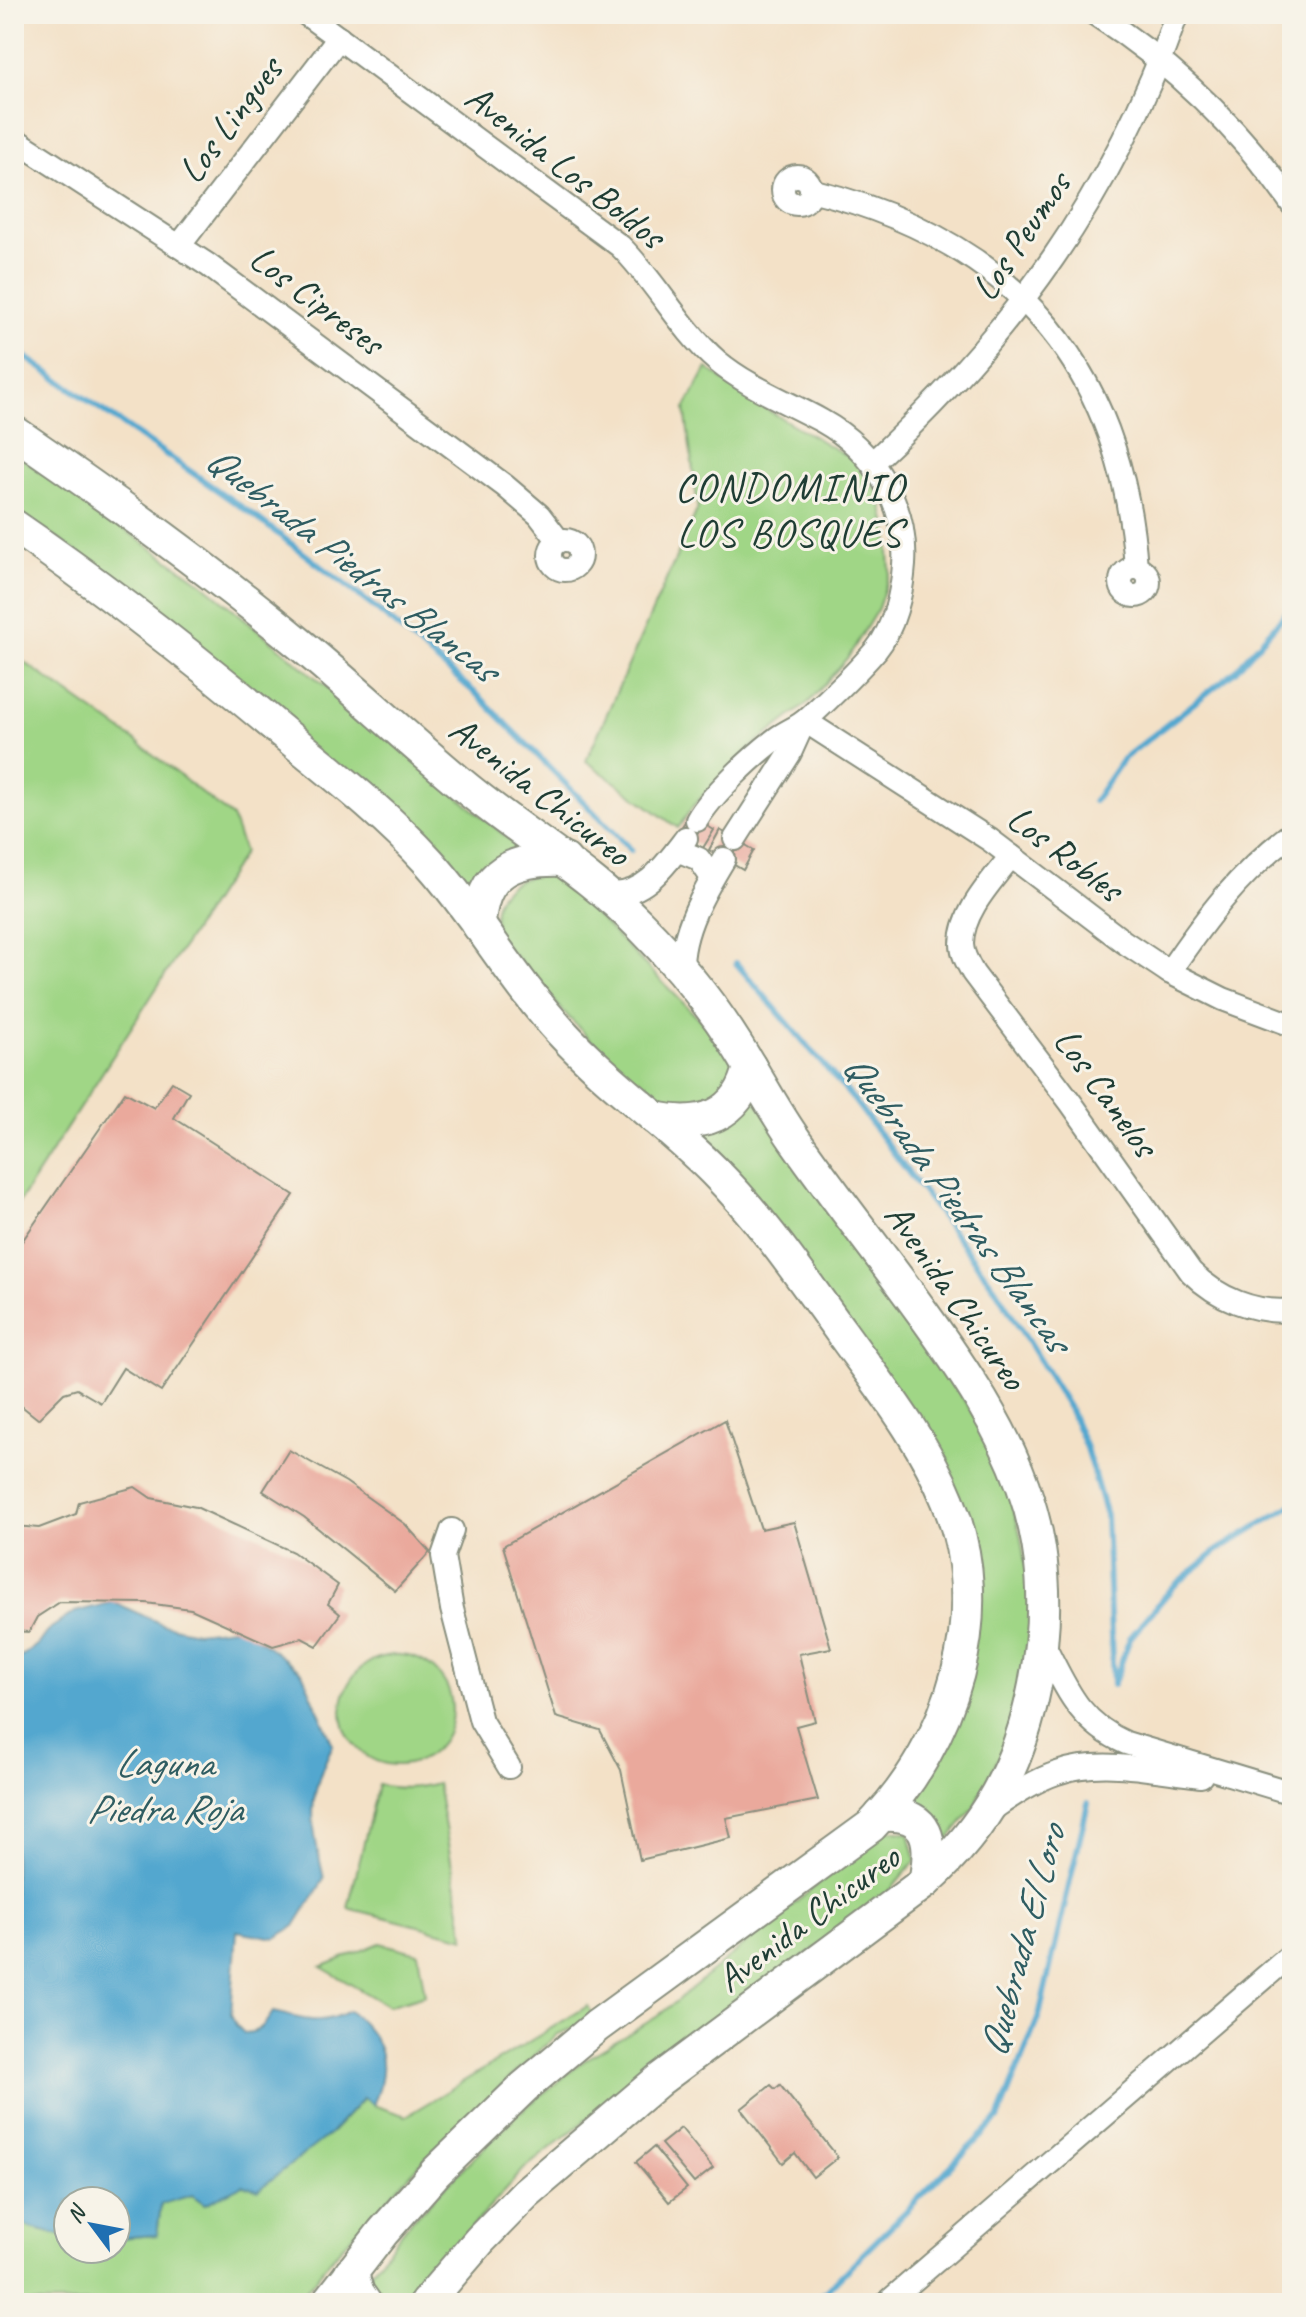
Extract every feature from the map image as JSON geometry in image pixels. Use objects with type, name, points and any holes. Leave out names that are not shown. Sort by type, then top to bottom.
[{"type":"main road","name":"Avenida Chicureo","points":[[14,432],[242,597],[349,685],[458,782],[565,860],[644,928],[682,970],[721,1021],[796,1142],[952,1354],[1000,1430],[1025,1489],[1037,1536],[1041,1561],[1041,1639],[1032,1700],[1019,1747],[987,1813],[960,1849],[925,1882],[659,2080],[526,2193],[480,2240],[426,2303]]},
{"type":"main road","name":"Avenida Chicureo","points":[[14,526],[151,625],[357,793],[429,862],[558,1029],[599,1070],[699,1156],[733,1191],[802,1277],[902,1418],[950,1504],[962,1551],[966,1580],[960,1666],[953,1694],[930,1747],[902,1791],[881,1815],[693,1958],[597,2026],[524,2087],[436,2172],[328,2303]]},
{"type":"main road","points":[[479,926],[485,893],[503,871],[529,861],[565,860]]},
{"type":"main road","points":[[655,1118],[685,1122],[716,1115],[739,1095],[750,1067]]},
{"type":"main road","points":[[881,1815],[905,1817],[924,1830],[930,1849],[925,1882]]},
{"type":"main road","points":[[351,2272],[365,2303]]},
{"type":"street","name":"Avenida Los Boldos","points":[[306,14],[620,246],[647,273],[690,332],[726,368],[768,395],[835,429],[872,463],[893,499],[903,536],[903,571],[898,603],[878,647],[805,721],[776,739],[719,792],[661,870],[641,887],[618,895],[607,893]]},
{"type":"street","points":[[1095,14],[1160,60],[1217,111],[1262,162],[1292,204]]},
{"type":"street","name":"Los Peumos","points":[[872,463],[953,384],[1025,299],[1066,241],[1128,132],[1177,14]]},
{"type":"street","name":"Los Lingues","points":[[179,246],[339,38]]},
{"type":"street","name":"Los Cipreses","points":[[14,139],[238,286],[505,486],[539,515],[559,541]]},
{"type":"street","points":[[811,190],[870,206],[933,233],[993,272],[1025,299],[1069,354],[1100,413],[1118,461],[1136,567]]},
{"type":"street","name":"Avenida Los Boldos","points":[[682,970],[682,949],[700,902],[790,753],[805,721]]},
{"type":"street","name":"Los Robles","points":[[805,721],[1011,856],[1124,942],[1169,972],[1223,999],[1292,1025]]},
{"type":"street","points":[[1169,972],[1227,893],[1257,861],[1292,833]]},
{"type":"street","points":[[687,836],[699,859],[724,859]]},
{"type":"street","name":"Los Canelos","points":[[1011,856],[977,903],[963,934],[963,953],[973,973],[1071,1103],[1191,1272],[1211,1289],[1236,1302],[1272,1310],[1292,1310]]},
{"type":"street","points":[[452,1530],[443,1556],[452,1609],[481,1721],[509,1767]]},
{"type":"street","points":[[1041,1639],[1078,1707],[1104,1732],[1133,1745],[1292,1793]]},
{"type":"street","points":[[987,1813],[1047,1777],[1086,1766],[1106,1765],[1251,1781]]},
{"type":"street","points":[[887,2303],[1292,1954]]},
{"type":"green space","points":[[707,368],[752,401],[859,463],[880,495],[888,531],[890,572],[878,608],[849,656],[809,702],[754,745],[693,806],[678,828],[586,761],[698,508],[685,409]]},
{"type":"green space","points":[[14,453],[202,583],[521,849],[478,896],[83,556],[14,510]]},
{"type":"green space","points":[[14,655],[136,741],[232,817],[244,852],[14,1210]]},
{"type":"green space","points":[[544,873],[559,878],[727,1047],[733,1072],[713,1104],[668,1108],[590,1040],[503,944],[497,935],[494,917],[499,897],[521,879]]},
{"type":"green space","points":[[752,1095],[952,1381],[997,1452],[1020,1533],[1032,1603],[1030,1643],[1003,1749],[974,1807],[939,1851],[909,1808],[924,1779],[970,1531],[696,1134]]},
{"type":"green space","points":[[397,1655],[418,1659],[436,1671],[448,1689],[452,1710],[448,1731],[436,1749],[418,1761],[397,1765],[376,1761],[358,1749],[346,1731],[342,1710],[346,1689],[358,1671],[376,1659]]},
{"type":"green space","points":[[437,1783],[465,1938],[348,1908],[378,1785],[407,1788]]},
{"type":"green space","points":[[885,1829],[909,1833],[916,1860],[883,1899],[664,2058],[524,2169],[404,2303],[346,2303],[408,2224],[514,2117],[585,2060],[658,2016]]},
{"type":"green space","points":[[380,1943],[418,1953],[425,1995],[388,2006],[321,1967]]},
{"type":"green space","points":[[588,2006],[596,2020],[558,2034],[442,2141],[331,2259],[296,2303],[14,2303],[14,2221],[52,2233],[52,2265],[132,2265],[132,2237],[157,2235],[161,2204],[192,2195],[205,2204],[332,2132],[364,2098],[373,2105],[406,2116]]},
{"type":"water","name":"Laguna Piedra Roja","points":[[113,1602],[164,1625],[196,1632],[242,1627],[302,1672],[333,1745],[318,1781],[313,1811],[324,1879],[295,1926],[275,1938],[237,1931],[231,2014],[244,2033],[250,2033],[265,2024],[273,2012],[320,2020],[349,2011],[370,2031],[382,2065],[379,2091],[373,2105],[363,2098],[332,2132],[258,2190],[243,2185],[205,2204],[192,2195],[161,2204],[157,2235],[132,2237],[132,2185],[52,2185],[52,2233],[14,2221],[14,1662],[38,1644],[48,1630],[75,1612]]},
{"type":"building","points":[[689,815],[714,830],[703,848],[678,833]]},
{"type":"building","points":[[720,830],[754,850],[743,870],[709,850]]},
{"type":"building","points":[[172,1082],[189,1092],[174,1118],[294,1195],[161,1392],[123,1368],[101,1403],[77,1389],[64,1393],[38,1419],[14,1400],[14,1253],[125,1092],[154,1108]]},
{"type":"building","points":[[725,1420],[761,1529],[794,1522],[831,1648],[799,1654],[815,1721],[796,1726],[818,1800],[726,1818],[731,1838],[640,1860],[621,1770],[600,1730],[556,1717],[503,1546]]},
{"type":"building","points":[[289,1450],[346,1482],[405,1524],[430,1552],[395,1591],[304,1517],[263,1491]]},
{"type":"building","points":[[135,1487],[151,1498],[196,1507],[293,1552],[338,1585],[328,1604],[340,1614],[317,1646],[302,1638],[273,1646],[191,1609],[146,1603],[60,1602],[37,1617],[29,1632],[14,1631],[14,1526],[39,1528],[76,1514],[79,1502]]},
{"type":"building","points":[[771,2085],[775,2089],[780,2085],[838,2157],[813,2177],[795,2153],[783,2163],[741,2109]]},
{"type":"building","points":[[681,2128],[713,2168],[694,2183],[661,2144]]},
{"type":"building","points":[[654,2147],[687,2188],[669,2202],[636,2162]]},
{"type":"waterway","name":"Quebrada Piedras Blancas","points":[[14,349],[256,517],[374,607],[480,697],[631,850]]},
{"type":"waterway","points":[[1094,801],[1123,759],[1235,671],[1292,606]]},
{"type":"waterway","name":"Quebrada Piedras Blancas","points":[[736,963],[854,1100],[995,1288],[1070,1410],[1086,1448],[1106,1515],[1113,1685]]},
{"type":"waterway","name":"Quebrada El Loro","points":[[1115,1680],[1130,1638],[1173,1587],[1218,1550],[1292,1505]]},
{"type":"waterway","name":"Quebrada El Loro","points":[[814,2303],[998,2119],[1039,2016],[1088,1803]]},
{"type":"district","name":"CONDOMINIO LOS BOSQUES","points":[[790,510]]}]
